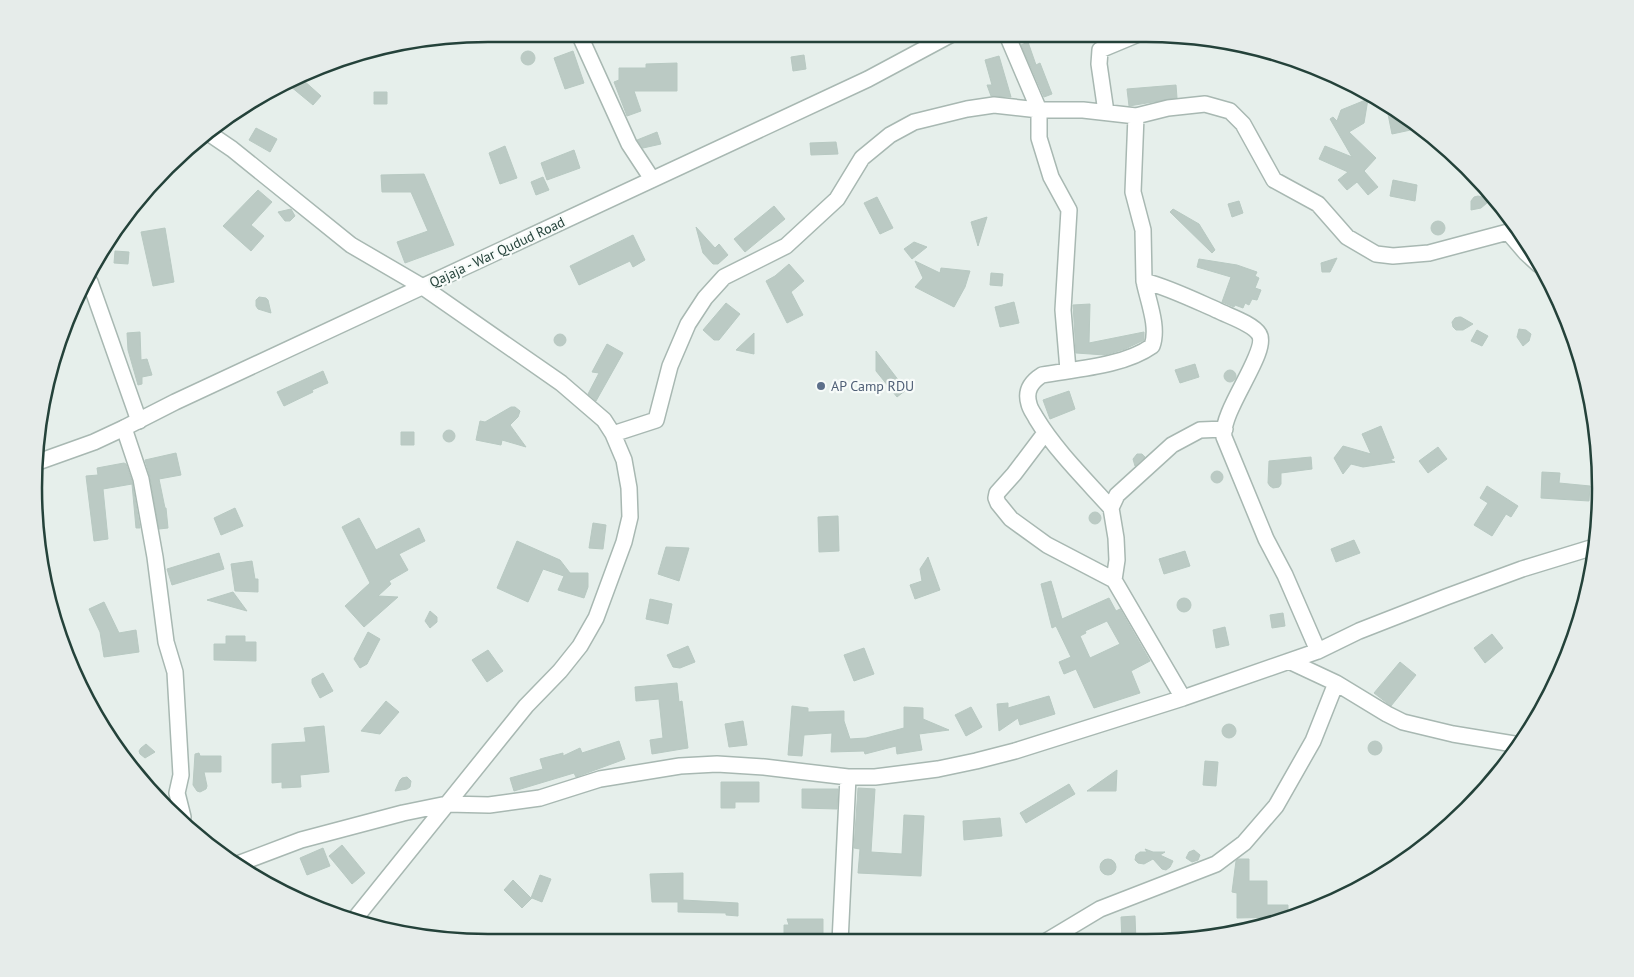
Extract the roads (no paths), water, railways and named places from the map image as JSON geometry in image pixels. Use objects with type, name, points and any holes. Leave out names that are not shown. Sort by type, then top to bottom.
[{"type":"street","points":[[583,42],[629,144],[652,179]]},
{"type":"street","name":"Qajaja - War Qudud Road","points":[[43,460],[94,442],[139,421],[175,402],[868,79],[937,42]]},
{"type":"street","points":[[1010,42],[1039,110],[1039,138],[1044,157],[1051,177],[1069,210],[1063,310],[1068,370]]},
{"type":"street","points":[[1106,112],[1099,64],[1100,50],[1119,42]]},
{"type":"street","points":[[613,434],[656,420],[670,366],[688,324],[705,298],[724,277],[786,246],[837,199],[862,158],[890,135],[914,122],[967,109],[994,105],[1039,110],[1083,110],[1136,116],[1168,108],[1205,104],[1230,111],[1244,124],[1274,180],[1318,204],[1347,237],[1376,254],[1393,256],[1429,253],[1509,231]]},
{"type":"street","points":[[1114,580],[1117,560],[1116,538],[1111,508],[1045,433],[1029,406],[1028,394],[1030,385],[1042,375],[1102,365],[1136,354],[1152,346],[1154,334],[1153,321],[1144,281],[1143,230],[1133,192],[1136,116]]},
{"type":"street","points":[[214,137],[232,149],[350,245],[423,287],[561,383],[604,420],[613,434],[624,460],[629,488],[630,517],[624,542],[596,618],[580,646],[560,671],[526,706],[358,915]]},
{"type":"street","points":[[1144,281],[1161,286],[1241,321],[1259,334],[1258,352],[1225,421],[1223,432],[1266,539],[1285,574],[1318,651]]},
{"type":"street","points":[[91,285],[139,421]]},
{"type":"street","points":[[124,428],[141,479],[155,556],[166,642],[175,672],[181,775],[177,793],[182,812]]},
{"type":"street","points":[[1111,508],[1117,494],[1172,445],[1200,430],[1225,429]]},
{"type":"street","points":[[1045,433],[997,493],[998,503],[1011,519],[1047,545],[1114,580],[1183,698]]},
{"type":"street","points":[[245,862],[301,840],[447,804],[489,805],[540,798],[600,779],[680,766],[717,764],[764,767],[848,777],[875,777],[904,774],[976,761],[1015,751],[1183,698],[1318,651],[1359,631],[1522,569],[1588,549]]},
{"type":"street","points":[[1289,661],[1336,684],[1403,722],[1453,734],[1511,743]]},
{"type":"street","points":[[1062,934],[1100,909],[1216,864],[1244,843],[1276,806],[1313,741],[1336,684]]},
{"type":"street","points":[[840,934],[848,777]]},
{"type":"place","name":"AP Camp RDU","points":[[821,386]]}]
